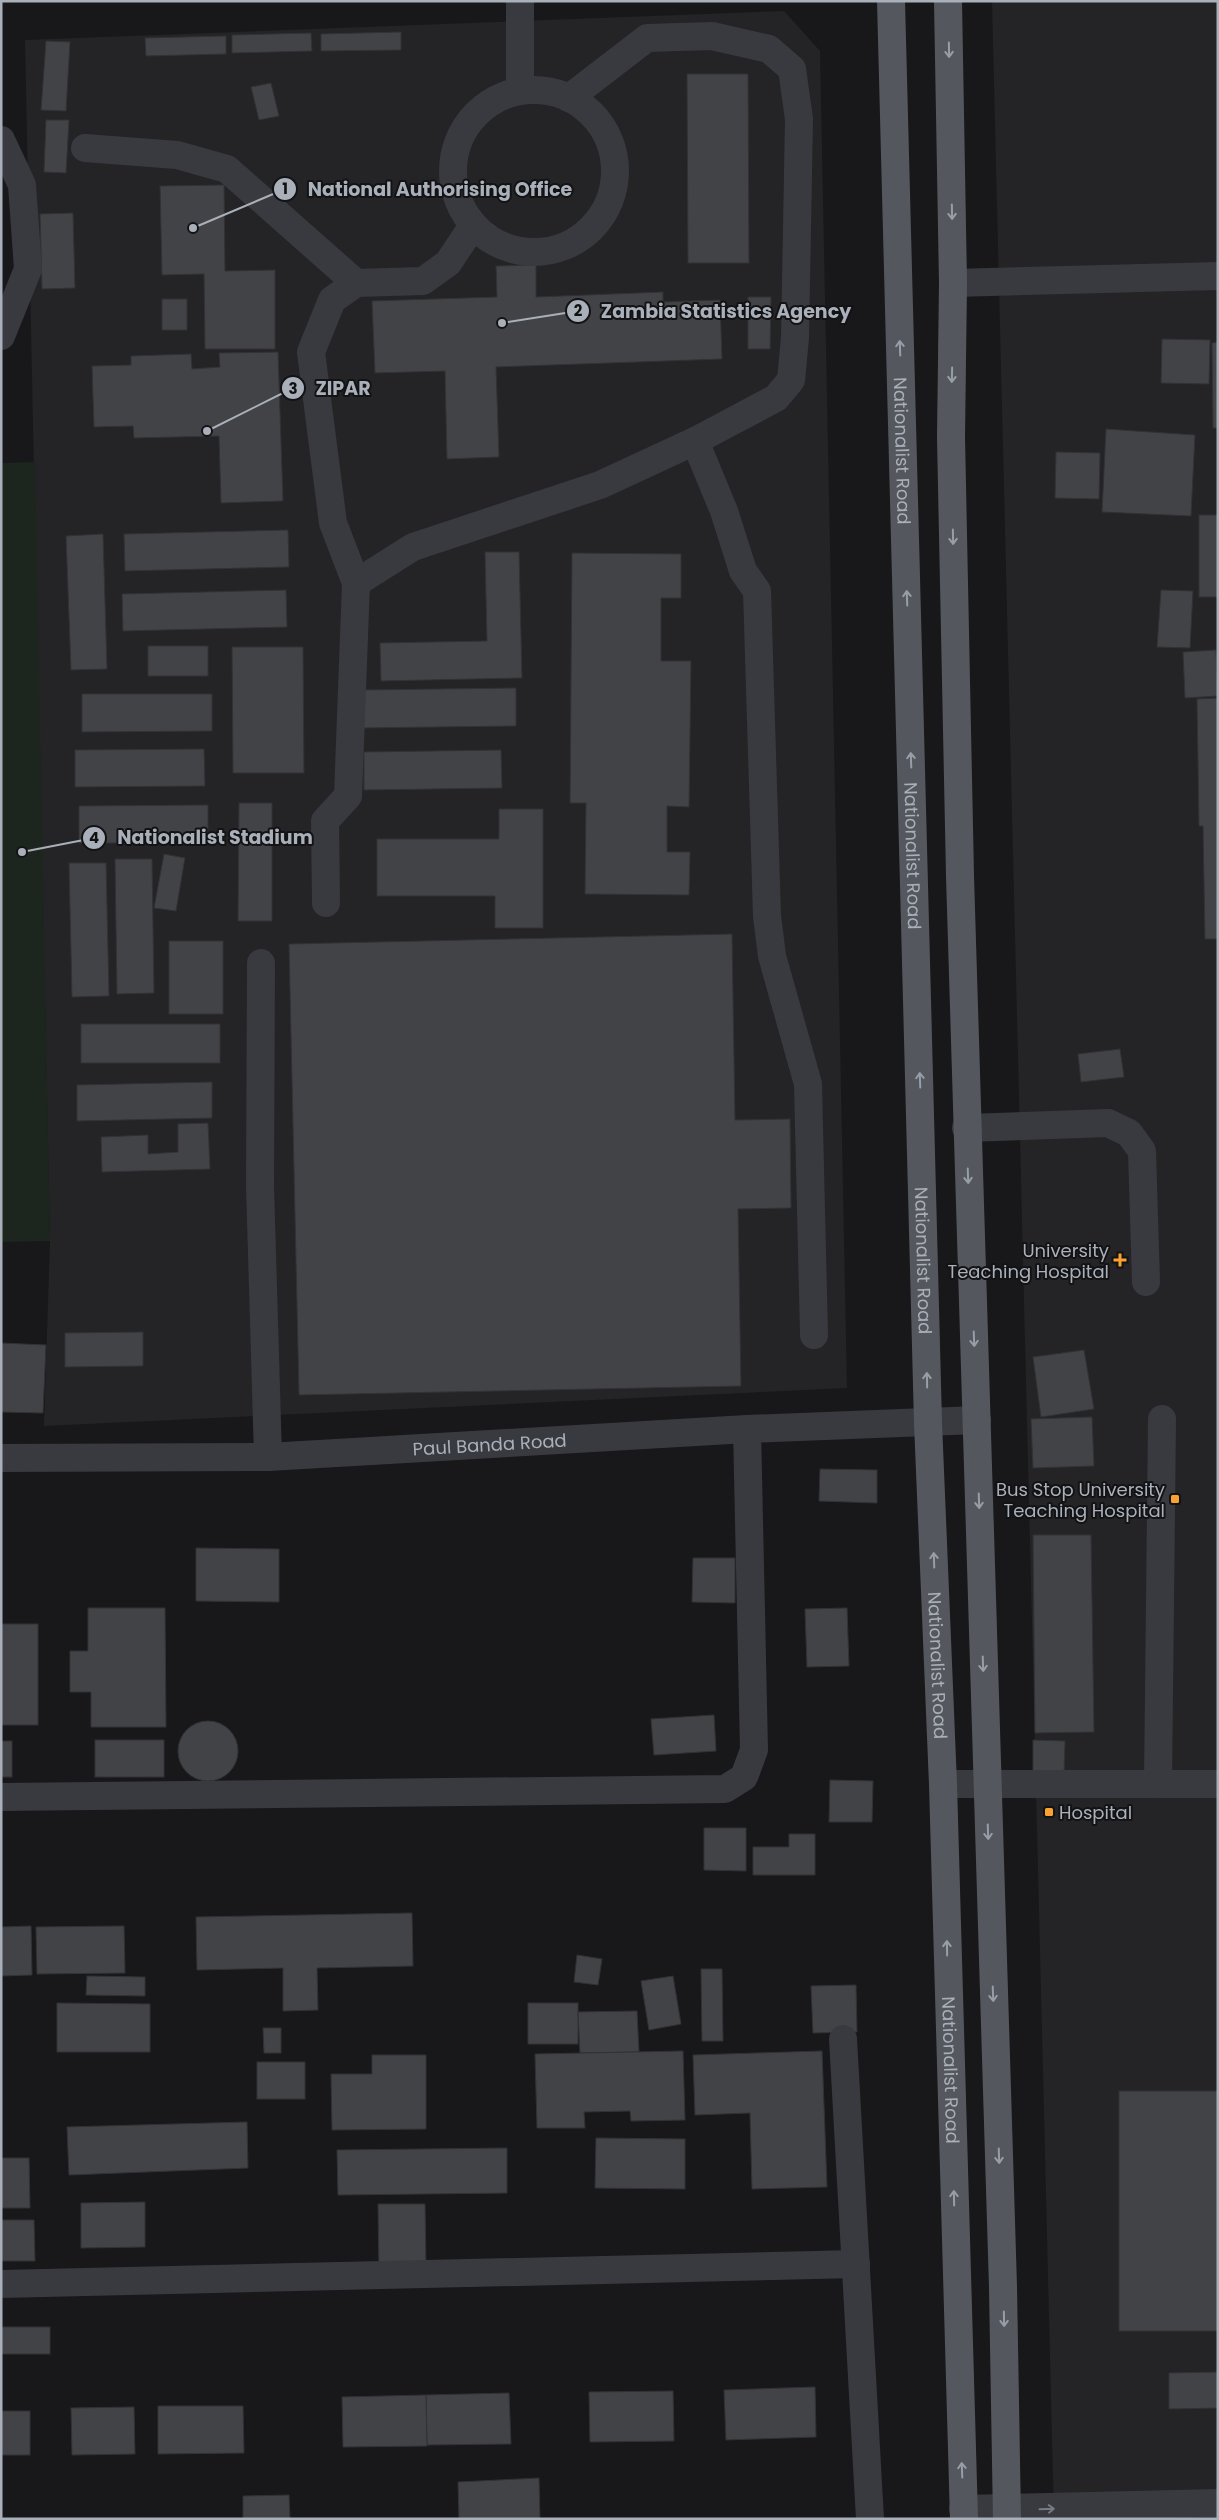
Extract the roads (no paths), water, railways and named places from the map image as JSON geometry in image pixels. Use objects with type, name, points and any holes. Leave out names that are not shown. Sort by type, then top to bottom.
[{"type":"main road","name":"Nationalist Road","points":[[891,1],[928,1424],[943,1784],[963,2514]]},
{"type":"main road","points":[[948,1],[953,282],[951,447],[966,1128],[1003,2287],[1007,2514]]},
{"type":"street","points":[[520,1],[520,89]]},
{"type":"street","points":[[356,583],[413,547],[600,485],[696,441],[776,398],[790,380],[794,338],[799,119],[792,69],[769,49],[712,36],[647,38],[569,98]]},
{"type":"street","points":[[520,89],[545,89],[569,98],[594,114],[608,137],[615,165],[612,194],[599,220],[578,240],[552,252],[524,253],[496,244],[472,227],[457,195],[454,160],[465,127],[489,101],[520,89]]},
{"type":"street","points":[[1,140],[22,185],[28,270],[1,336]]},
{"type":"street","points":[[85,148],[177,155],[227,169],[356,282]]},
{"type":"street","points":[[326,903],[325,821],[348,796],[356,583],[333,523],[311,352],[332,300],[356,282],[423,281],[448,263],[472,227]]},
{"type":"street","points":[[953,282],[1218,276]]},
{"type":"street","points":[[696,441],[724,511],[743,571],[757,591],[767,916],[772,956],[808,1084],[814,1335]]},
{"type":"street","points":[[261,963],[260,1186],[268,1457]]},
{"type":"street","points":[[966,1128],[1108,1123],[1129,1133],[1142,1151],[1146,1282]]},
{"type":"street","points":[[1158,1784],[1162,1419]]},
{"type":"street","name":"Paul Banda Road","points":[[1,1458],[268,1457],[747,1429],[928,1424],[976,1420]]},
{"type":"street","points":[[1,1797],[725,1789],[744,1777],[754,1750],[747,1429]]},
{"type":"street","points":[[943,1784],[986,1783],[1083,1786],[1218,1784]]},
{"type":"street","points":[[843,2040],[870,2519]]},
{"type":"street","points":[[1,2284],[856,2264]]},
{"type":"street","points":[[963,2514],[1007,2514],[1218,2503]]},
{"type":"place","name":"National Authorising Office","points":[[193,228]]},
{"type":"place","name":"Zambia Statistics Agency","points":[[502,323]]},
{"type":"place","name":"ZIPAR","points":[[207,431]]},
{"type":"place","name":"Nationalist Stadium","points":[[22,852]]},
{"type":"place","name":"University Teaching Hospital","points":[[1120,1260]]},
{"type":"place","name":"Bus Stop University Teaching Hospital","points":[[1175,1499]]},
{"type":"place","name":"Hospital","points":[[1049,1812]]}]
